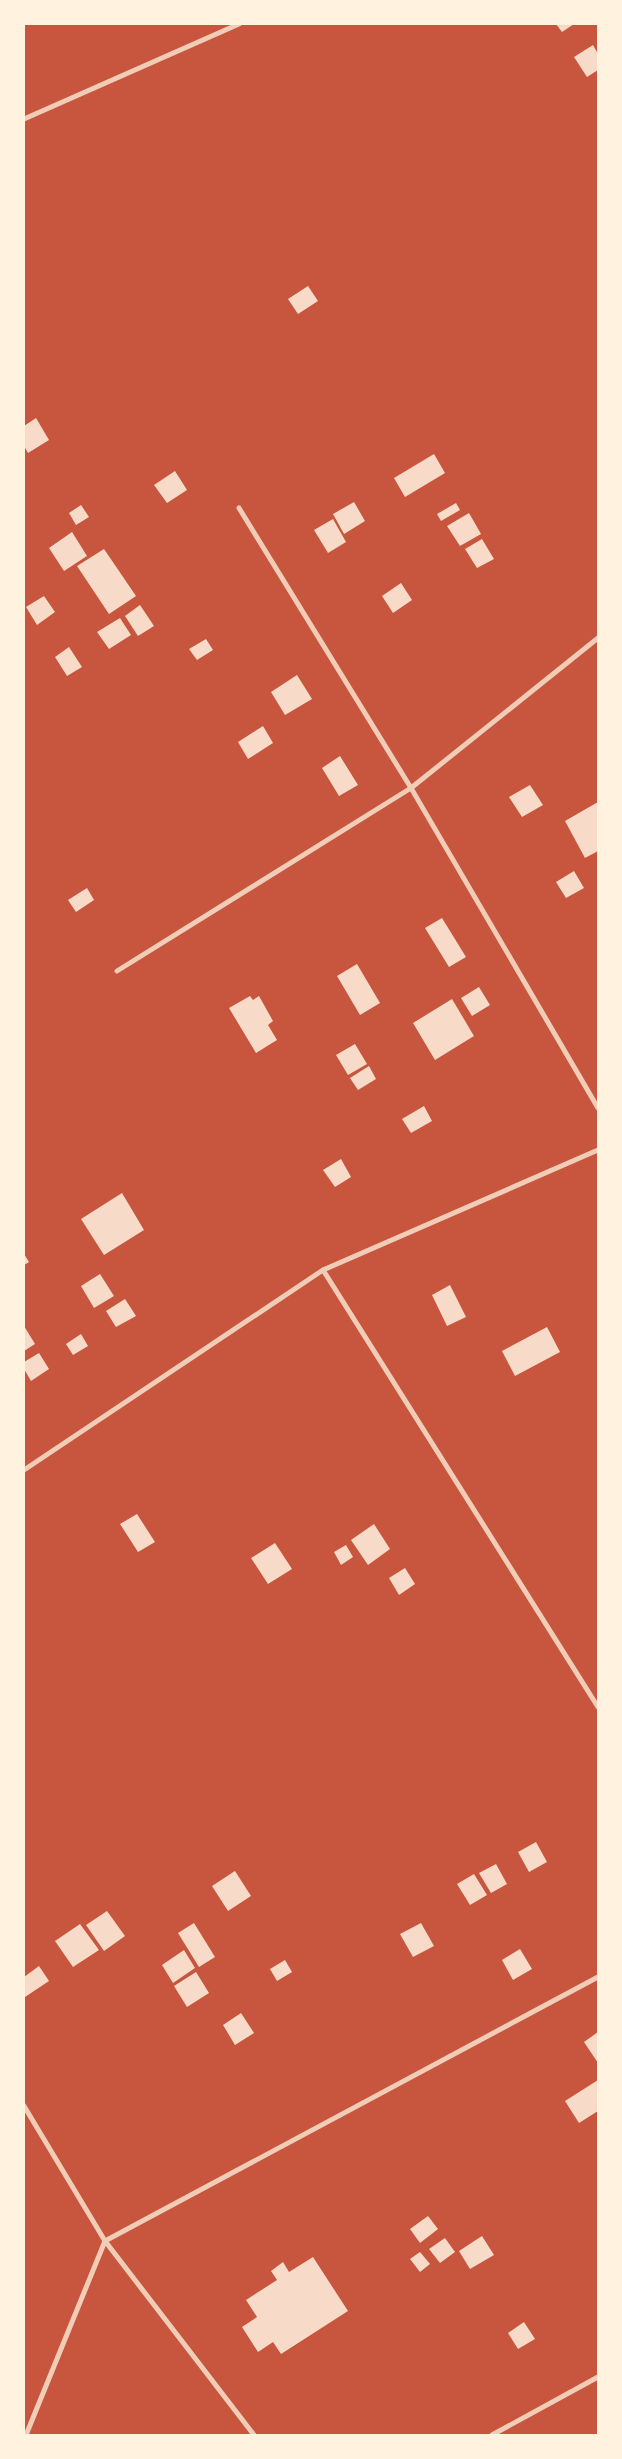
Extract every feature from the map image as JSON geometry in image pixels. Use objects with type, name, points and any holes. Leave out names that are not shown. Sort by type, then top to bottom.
[{"type":"street","points":[[24,119],[239,24]]},
{"type":"street","points":[[239,508],[411,788],[598,1108]]},
{"type":"street","points":[[117,971],[411,788],[598,638]]},
{"type":"street","points":[[24,1470],[323,1270],[598,1150]]},
{"type":"street","points":[[323,1270],[598,1707]]},
{"type":"street","points":[[26,2435],[105,2241],[598,1977]]},
{"type":"street","points":[[24,2106],[105,2241],[254,2435]]},
{"type":"street","points":[[492,2435],[598,2377]]},
{"type":"building","points":[[556,24],[574,24],[562,32]]},
{"type":"building","points":[[593,45],[598,54],[598,70],[587,77],[574,57]]},
{"type":"building","points":[[308,286],[318,301],[298,314],[288,299]]},
{"type":"building","points":[[36,418],[49,440],[28,453],[24,446],[24,426]]},
{"type":"building","points":[[434,454],[445,473],[405,497],[394,478]]},
{"type":"building","points":[[175,471],[187,490],[167,503],[154,485]]},
{"type":"building","points":[[354,502],[365,521],[344,534],[333,514]]},
{"type":"building","points":[[456,503],[460,510],[441,521],[437,514]]},
{"type":"building","points":[[81,505],[89,517],[76,525],[69,513]]},
{"type":"building","points":[[469,513],[481,534],[460,546],[447,526]]},
{"type":"building","points":[[333,519],[346,542],[328,553],[314,530]]},
{"type":"building","points":[[72,532],[87,556],[64,571],[49,548]]},
{"type":"building","points":[[482,539],[494,559],[477,568],[465,549]]},
{"type":"building","points":[[104,549],[136,596],[109,614],[77,566]]},
{"type":"building","points":[[401,583],[412,600],[393,613],[382,596]]},
{"type":"building","points":[[44,596],[55,612],[37,625],[26,607]]},
{"type":"building","points":[[140,605],[154,626],[138,636],[125,616]]},
{"type":"building","points":[[120,618],[131,635],[109,649],[97,632]]},
{"type":"building","points":[[206,639],[213,650],[197,660],[189,649]]},
{"type":"building","points":[[69,647],[82,667],[67,676],[55,657]]},
{"type":"building","points":[[297,675],[312,699],[285,715],[271,692]]},
{"type":"building","points":[[263,726],[273,743],[248,759],[238,742]]},
{"type":"building","points":[[340,756],[358,785],[339,796],[322,768]]},
{"type":"building","points":[[530,785],[543,805],[522,817],[509,797]]},
{"type":"building","points":[[598,802],[598,851],[585,858],[565,821]]},
{"type":"building","points":[[574,871],[584,888],[566,898],[556,882]]},
{"type":"building","points":[[87,888],[94,900],[76,912],[68,900]]},
{"type":"building","points":[[442,918],[466,957],[449,967],[425,928]]},
{"type":"building","points":[[357,964],[380,1003],[360,1015],[337,976]]},
{"type":"building","points":[[479,987],[490,1005],[472,1016],[461,998]]},
{"type":"building","points":[[250,996],[253,1000],[259,996],[273,1021],[268,1025],[277,1040],[256,1053],[229,1008]]},
{"type":"building","points":[[452,999],[474,1036],[435,1060],[413,1023]]},
{"type":"building","points":[[355,1044],[367,1064],[348,1075],[336,1055]]},
{"type":"building","points":[[369,1066],[376,1079],[358,1090],[350,1078]]},
{"type":"building","points":[[424,1106],[432,1121],[411,1133],[402,1119]]},
{"type":"building","points":[[341,1159],[351,1177],[335,1187],[323,1170]]},
{"type":"building","points":[[122,1193],[144,1230],[104,1255],[81,1219]]},
{"type":"building","points":[[24,1254],[29,1262],[24,1265]]},
{"type":"building","points":[[100,1274],[114,1296],[94,1308],[81,1286]]},
{"type":"building","points":[[450,1285],[466,1317],[447,1326],[432,1295]]},
{"type":"building","points":[[125,1299],[136,1316],[116,1327],[106,1311]]},
{"type":"building","points":[[24,1326],[35,1344],[24,1351]]},
{"type":"building","points":[[547,1327],[560,1352],[515,1376],[502,1351]]},
{"type":"building","points":[[81,1334],[88,1346],[73,1355],[66,1344]]},
{"type":"building","points":[[39,1353],[49,1369],[31,1381],[24,1369],[24,1362]]},
{"type":"building","points":[[137,1514],[155,1542],[138,1552],[120,1524]]},
{"type":"building","points":[[374,1524],[390,1549],[368,1565],[351,1540]]},
{"type":"building","points":[[275,1543],[292,1569],[268,1584],[251,1558]]},
{"type":"building","points":[[346,1545],[353,1557],[341,1565],[334,1552]]},
{"type":"building","points":[[405,1568],[415,1584],[399,1595],[389,1578]]},
{"type":"building","points":[[536,1842],[547,1862],[529,1872],[518,1852]]},
{"type":"building","points":[[496,1864],[507,1884],[491,1893],[479,1873]]},
{"type":"building","points":[[235,1871],[251,1896],[228,1911],[212,1886]]},
{"type":"building","points":[[474,1874],[487,1895],[470,1905],[457,1884]]},
{"type":"building","points":[[107,1911],[125,1936],[104,1951],[86,1925]]},
{"type":"building","points":[[194,1923],[215,1957],[199,1967],[178,1933]]},
{"type":"building","points":[[421,1923],[434,1946],[413,1957],[400,1934]]},
{"type":"building","points":[[80,1924],[99,1950],[73,1967],[55,1941]]},
{"type":"building","points":[[520,1949],[532,1969],[513,1980],[502,1960]]},
{"type":"building","points":[[184,1950],[195,1968],[173,1983],[162,1965]]},
{"type":"building","points":[[285,1960],[292,1972],[277,1981],[270,1969]]},
{"type":"building","points":[[39,1966],[49,1981],[25,1997],[24,1977]]},
{"type":"building","points":[[196,1972],[209,1993],[187,2007],[174,1986]]},
{"type":"building","points":[[241,2013],[254,2033],[235,2045],[223,2025]]},
{"type":"building","points":[[598,2032],[598,2063],[584,2042]]},
{"type":"building","points":[[598,2080],[598,2111],[579,2123],[565,2101]]},
{"type":"building","points":[[428,2216],[438,2229],[420,2243],[410,2229]]},
{"type":"building","points":[[482,2236],[494,2255],[470,2269],[459,2251]]},
{"type":"building","points":[[445,2238],[455,2252],[440,2263],[429,2249]]},
{"type":"building","points":[[420,2252],[430,2264],[420,2272],[410,2259]]},
{"type":"building","points":[[313,2257],[348,2311],[281,2354],[273,2342],[258,2352],[242,2327],[257,2317],[246,2300],[277,2280],[271,2271],[283,2262],[289,2272]]},
{"type":"building","points":[[524,2322],[535,2339],[518,2349],[508,2333]]}]
